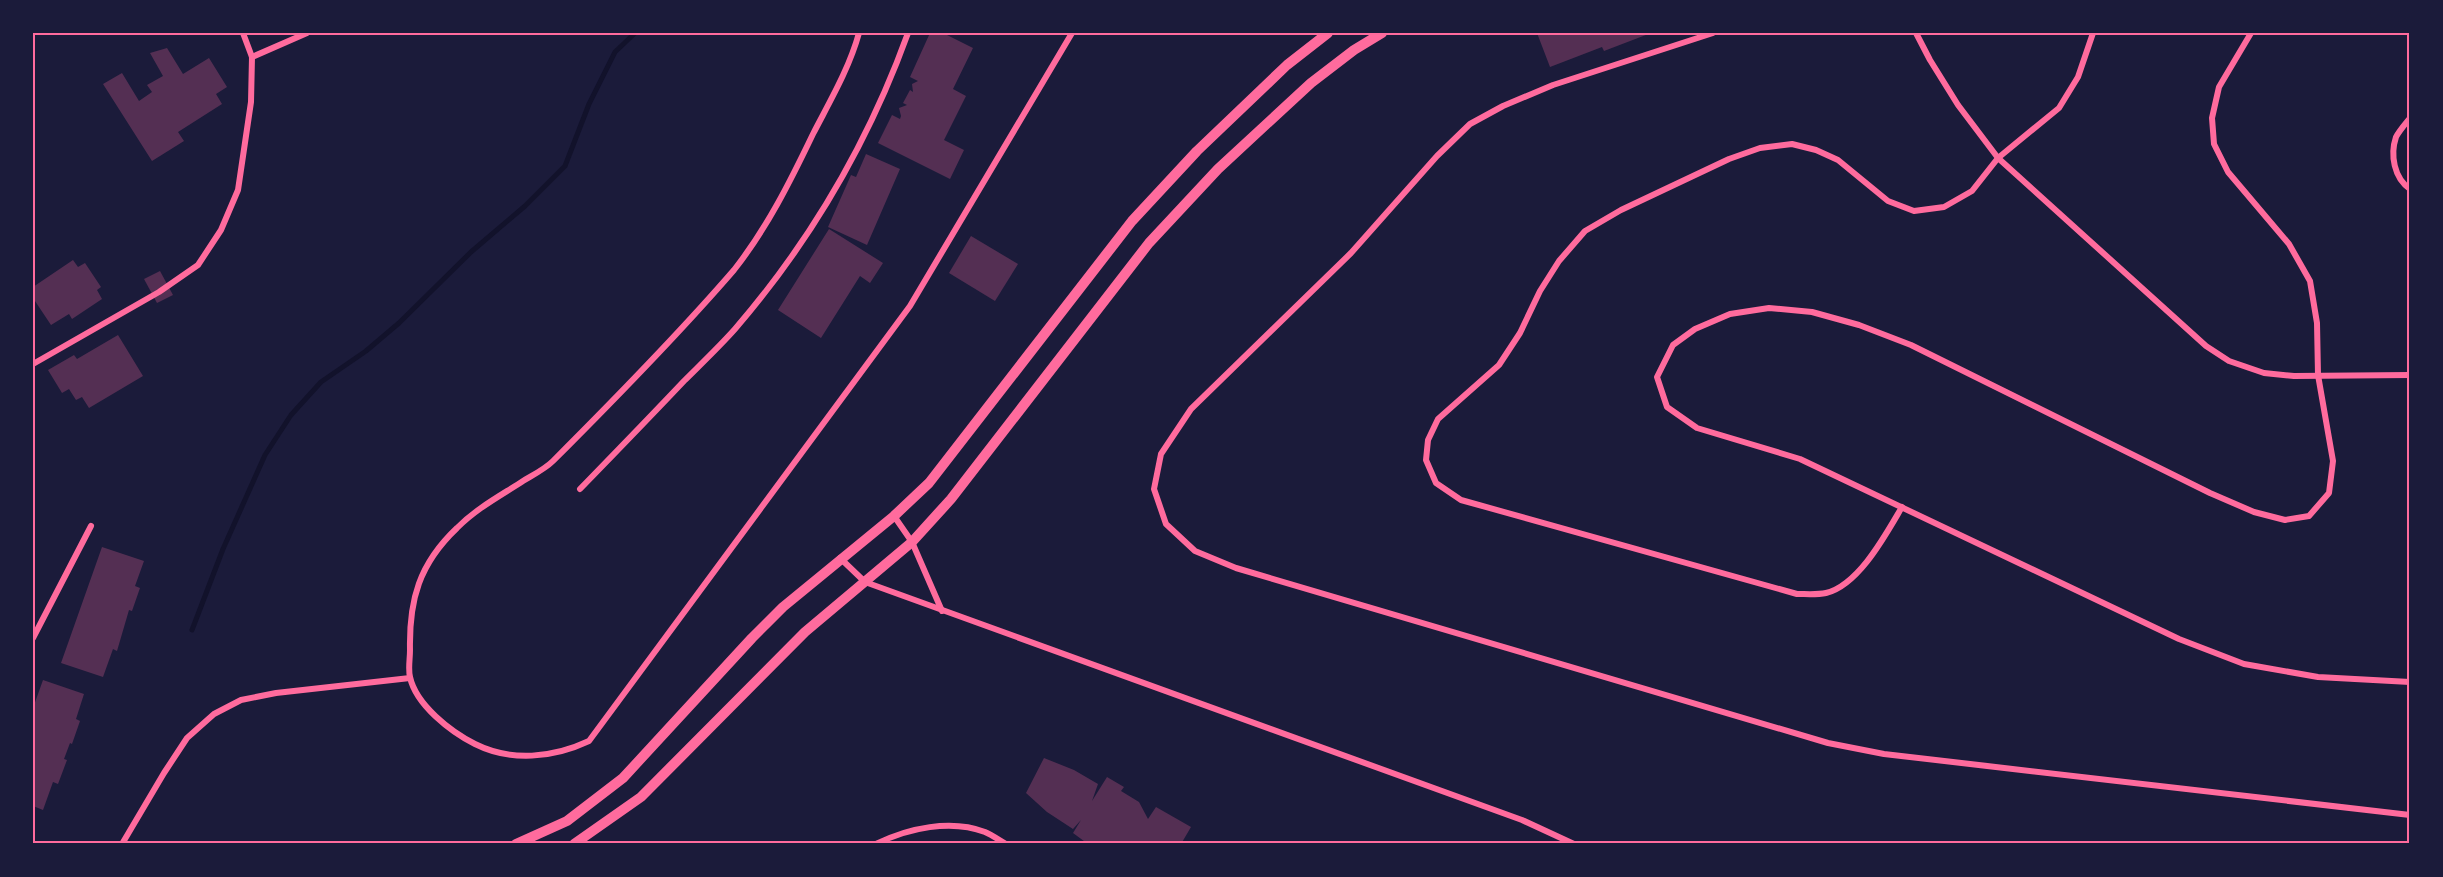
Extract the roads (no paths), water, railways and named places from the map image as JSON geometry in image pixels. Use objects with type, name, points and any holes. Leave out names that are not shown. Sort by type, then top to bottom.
[{"type":"street","points":[[33,364],[159,292],[198,265],[222,230],[238,190],[251,102],[252,57],[243,33]]},
{"type":"street","points":[[252,57],[307,33]]},
{"type":"street","points":[[859,33],[844,73],[777,207],[750,251],[551,464],[471,515],[455,529],[419,580],[412,604],[410,678],[427,706],[438,718],[450,729],[478,746],[526,756],[558,752],[589,741],[910,306],[1072,33]]},
{"type":"street","points":[[580,489],[734,329],[781,272],[860,147],[893,75],[908,33]]},
{"type":"street","points":[[516,844],[567,821],[623,778],[752,638],[783,608],[840,558],[894,516],[929,483],[1131,221],[1197,151],[1254,96],[1287,65],[1328,33]]},
{"type":"street","points":[[574,844],[641,796],[806,632],[912,542],[951,499],[1149,243],[1218,169],[1311,83],[1354,50],[1382,33]]},
{"type":"street","points":[[1713,33],[1553,85],[1503,106],[1470,124],[1437,156],[1343,261],[1191,409],[1161,454],[1154,489],[1166,525],[1195,551],[1236,568],[1828,743],[1884,754],[2410,816]]},
{"type":"street","points":[[1916,33],[1958,105],[1998,158],[2206,346],[2229,361],[2265,373],[2410,375]]},
{"type":"street","points":[[1902,507],[1879,547],[1853,577],[1826,593],[1797,594],[1461,500],[1436,483],[1426,460],[1428,440],[1438,420],[1498,365],[1520,333],[1540,291],[1559,261],[1585,231],[1621,210],[1729,159],[1760,148],[1792,144],[1816,150],[1838,160],[1888,201],[1914,211],[1944,207],[1972,191],[1998,158],[2059,108],[2078,77],[2093,33]]},
{"type":"street","points":[[2251,33],[2219,87],[2212,118],[2214,144],[2228,172],[2289,244],[2310,281],[2317,323],[2318,375],[2333,460],[2329,493],[2309,516],[2285,520],[2253,512],[1911,345],[1859,325],[1812,312],[1769,308],[1730,314],[1695,328],[1673,345],[1658,377],[1667,407],[1697,428],[1800,459],[2180,639],[2244,664],[2318,677],[2410,682]]},
{"type":"street","points":[[2410,118],[2396,136],[2393,163],[2410,189]]},
{"type":"street","points":[[894,516],[912,542],[942,611]]},
{"type":"street","points":[[33,638],[91,526]]},
{"type":"street","points":[[840,558],[866,582],[1522,820],[1574,844]]},
{"type":"street","points":[[122,844],[164,772],[187,738],[214,714],[241,700],[276,693],[410,678]]},
{"type":"street","points":[[876,844],[917,829],[952,827],[986,832],[1006,844]]},
{"type":"waterway","points":[[192,630],[223,549],[265,455],[291,415],[321,382],[366,351],[399,323],[471,252],[525,206],[565,166],[589,104],[615,52],[635,33]]}]
